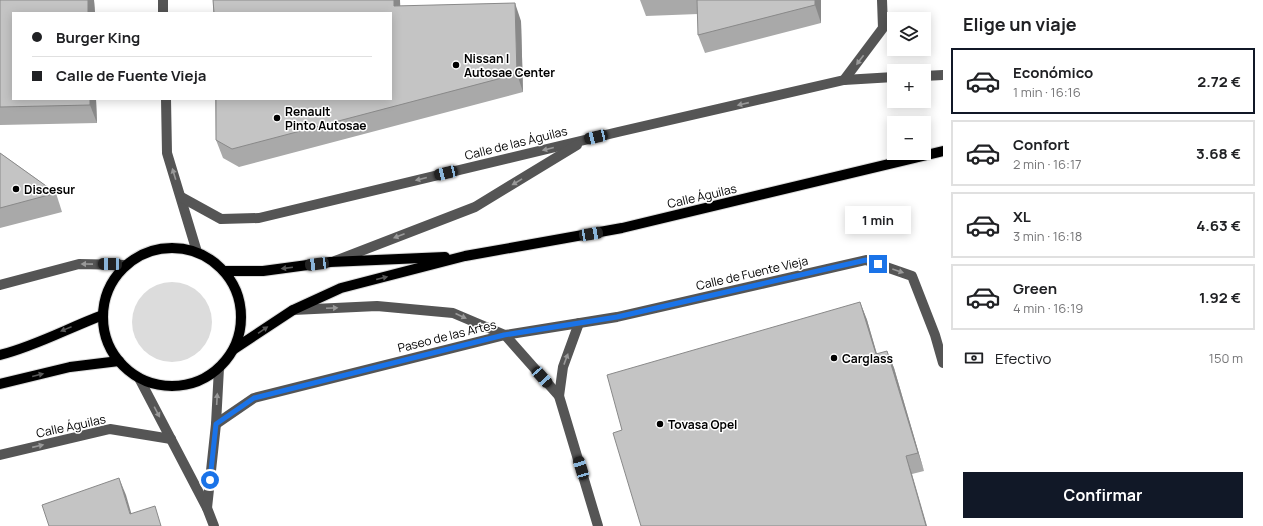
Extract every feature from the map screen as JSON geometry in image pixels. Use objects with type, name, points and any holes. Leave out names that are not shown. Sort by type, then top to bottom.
[{"type":"main road","name":"Calle Águilas","points":[[465,256],[622,228],[943,151]]},
{"type":"main road","points":[[234,350],[241,322],[239,298],[224,270],[198,252],[172,247],[147,252],[126,265],[108,290],[103,315],[107,342],[119,361],[139,378],[165,386],[197,381],[219,368],[234,350],[293,310],[341,288],[465,256]]},
{"type":"main road","points":[[224,270],[262,271],[330,262],[465,256]]},
{"type":"main road","points":[[0,355],[24,350],[63,331],[103,315]]},
{"type":"main road","points":[[0,384],[70,367],[119,361]]},
{"type":"street","points":[[163,0],[163,12]]},
{"type":"street","points":[[844,80],[883,28],[882,0]]},
{"type":"street","points":[[931,76],[943,75]]},
{"type":"street","name":"Calle de las Águilas","points":[[181,197],[221,219],[259,218],[844,80],[887,78]]},
{"type":"street","points":[[166,100],[167,153],[198,252]]},
{"type":"street","points":[[330,262],[475,207],[586,140]]},
{"type":"street","name":"Calle de Fuente Vieja","points":[[504,335],[617,317],[866,260],[912,276],[939,334],[943,363]]},
{"type":"street","points":[[0,285],[79,264],[126,265]]},
{"type":"street","name":"Paseo de las Artes","points":[[293,310],[377,306],[453,313],[504,335]]},
{"type":"street","points":[[579,323],[563,367],[559,396],[598,526]]},
{"type":"street","points":[[504,335],[559,396]]},
{"type":"street","name":"Paseo de las Artes","points":[[216,424],[254,398],[504,335]]},
{"type":"street","points":[[207,508],[216,424],[219,368]]},
{"type":"street","points":[[139,378],[207,508],[214,526]]},
{"type":"street","name":"Calle Águilas","points":[[0,455],[110,429],[171,439]]},
{"type":"shaded area","points":[[164,282],[180,282],[201,293],[212,314],[212,330],[201,351],[180,362],[164,362],[150,356],[143,351],[138,344],[132,330],[132,314],[138,300],[143,293],[150,288]]},
{"type":"building","points":[[0,0],[88,0],[88,12],[12,12],[12,100],[90,100],[90,105],[0,107]]},
{"type":"building","points":[[213,0],[394,0],[394,6],[515,3],[517,74],[232,149],[216,140],[216,100],[392,100],[392,12],[214,12]]},
{"type":"building","points":[[697,0],[815,0],[815,5],[698,35]]},
{"type":"building","points":[[0,153],[56,193],[0,208]]},
{"type":"building","points":[[860,302],[876,354],[887,351],[918,453],[906,456],[926,526],[641,526],[613,433],[622,430],[607,375]]},
{"type":"building","points":[[119,478],[130,514],[155,506],[161,526],[49,526],[42,505]]},
{"type":"place","name":"Nissan | Autosae Center","points":[[456,65]]},
{"type":"place","name":"Renault Pinto Autosae","points":[[277,118]]},
{"type":"place","name":"Discesur","points":[[16,189]]},
{"type":"place","name":"Carglass","points":[[834,358]]},
{"type":"place","name":"Tovasa Opel","points":[[660,424]]},
{"type":"route","points":[[210,480],[216,424],[254,398],[504,335],[617,317],[866,260],[878,264]]}]
